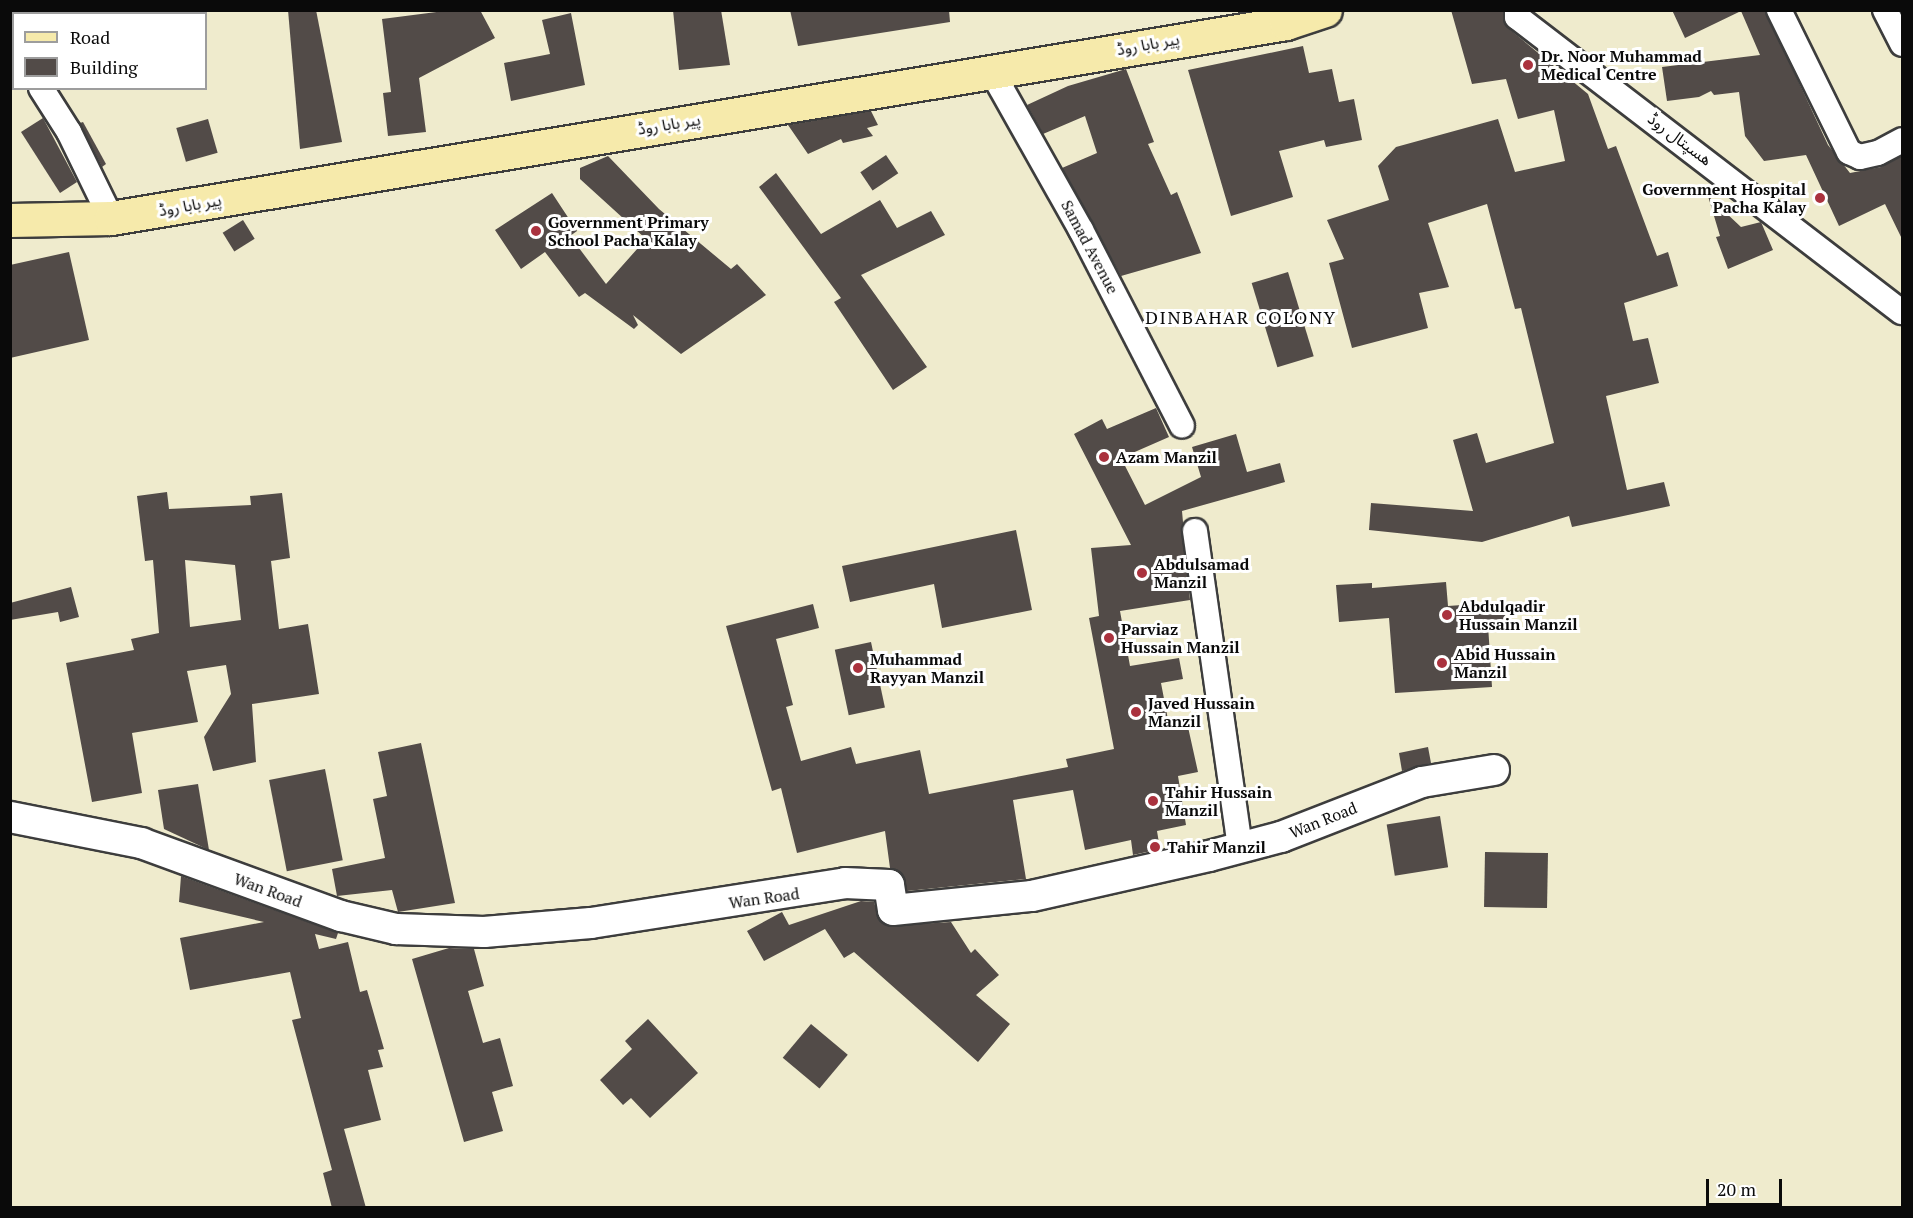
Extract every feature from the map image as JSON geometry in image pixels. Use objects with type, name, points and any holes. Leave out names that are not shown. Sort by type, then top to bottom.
[{"type":"main road","name":"پیر بابا روڈ","points":[[10,220],[111,218],[1286,23],[1325,10]]},
{"type":"street","name":"ھسپتال روڈ","points":[[1517,10],[1517,16],[1902,312]]},
{"type":"street","points":[[1779,10],[1849,152],[1860,157],[1878,153],[1902,140]]},
{"type":"street","points":[[1885,10],[1902,44]]},
{"type":"street","name":"Samad Avenue","points":[[992,72],[1081,230],[1182,426]]},
{"type":"street","points":[[41,90],[69,132],[111,218]]},
{"type":"street","points":[[1196,531],[1240,847]]},
{"type":"street","name":"Wan Road","points":[[10,817],[141,843],[341,916],[396,929],[484,932],[591,923],[845,883],[889,885],[893,910],[1032,896],[1281,837],[1422,782],[1494,770]]},
{"type":"shaded area","points":[[11,11],[1902,11],[1902,1207],[11,1207]]},
{"type":"building","points":[[288,10],[316,10],[342,142],[300,149]]},
{"type":"building","points":[[452,10],[480,10],[495,38],[419,78],[426,132],[388,136],[383,93],[391,92],[382,19]]},
{"type":"building","points":[[673,10],[721,10],[730,65],[679,70]]},
{"type":"building","points":[[790,10],[949,10],[950,22],[798,46]]},
{"type":"building","points":[[1451,10],[1503,10],[1508,28],[1588,94],[1608,149],[1616,146],[1657,256],[1668,252],[1678,286],[1624,303],[1633,341],[1648,338],[1659,383],[1606,396],[1627,490],[1664,482],[1670,506],[1572,527],[1569,516],[1482,542],[1369,530],[1371,503],[1473,511],[1453,440],[1477,433],[1486,463],[1554,443],[1521,308],[1515,309],[1487,204],[1428,223],[1449,287],[1419,293],[1428,328],[1352,348],[1329,263],[1344,259],[1327,220],[1389,200],[1378,166],[1396,147],[1498,119],[1515,172],[1565,161],[1554,110],[1518,119],[1506,79],[1472,84]]},
{"type":"building","points":[[1672,10],[1765,10],[1828,145],[1850,173],[1881,167],[1902,156],[1902,239],[1885,204],[1839,226],[1806,155],[1764,161],[1745,136],[1739,92],[1714,95],[1711,91],[1699,97],[1667,101],[1662,67],[1760,55],[1741,11],[1685,38]]},
{"type":"building","points":[[571,13],[585,85],[511,101],[504,63],[550,54],[542,20]]},
{"type":"building","points":[[1303,46],[1309,73],[1332,69],[1339,102],[1354,99],[1362,140],[1326,147],[1324,140],[1279,151],[1293,197],[1231,216],[1188,70]]},
{"type":"building","points":[[1126,69],[1154,142],[1148,144],[1171,195],[1177,192],[1201,253],[1121,276],[1062,168],[1097,153],[1085,116],[1043,134],[1027,105],[1068,86]]},
{"type":"building","points":[[871,111],[878,125],[867,128],[873,136],[843,143],[841,139],[808,154],[788,125]]},
{"type":"building","points":[[43,118],[77,182],[60,193],[21,132]]},
{"type":"building","points":[[208,119],[218,153],[186,162],[176,128]]},
{"type":"building","points":[[83,122],[106,164],[102,167],[80,123]]},
{"type":"building","points":[[886,155],[898,173],[873,191],[860,172]]},
{"type":"building","points":[[608,156],[659,209],[731,269],[737,264],[766,295],[681,354],[633,315],[638,325],[634,329],[585,293],[579,297],[545,252],[521,269],[495,230],[552,193],[577,231],[570,236],[606,284],[646,239],[580,179],[580,168]]},
{"type":"building","points":[[776,173],[821,234],[880,200],[897,228],[931,211],[945,235],[861,275],[927,367],[893,390],[834,302],[841,298],[759,187]]},
{"type":"building","points":[[1708,196],[1741,227],[1761,222],[1773,250],[1728,269],[1716,237],[1720,236]]},
{"type":"building","points":[[243,220],[255,239],[234,251],[223,233]]},
{"type":"building","points":[[69,252],[89,340],[10,358],[10,265]]},
{"type":"building","points":[[1288,272],[1314,356],[1277,367],[1252,283]]},
{"type":"building","points":[[1156,408],[1169,437],[1121,458],[1145,505],[1201,477],[1192,447],[1236,434],[1247,472],[1280,463],[1285,482],[1182,511],[1190,600],[1120,611],[1130,666],[1179,658],[1183,679],[1161,683],[1170,730],[1188,727],[1198,772],[1178,776],[1186,825],[1157,831],[1160,849],[1133,855],[1131,840],[1085,850],[1073,790],[1013,800],[1026,879],[907,891],[903,875],[890,868],[885,831],[797,853],[781,788],[772,791],[726,626],[813,604],[819,628],[776,639],[793,705],[786,707],[801,761],[851,747],[856,764],[920,750],[929,794],[1068,767],[1066,759],[1114,749],[1089,618],[1099,616],[1091,548],[1131,545],[1074,434],[1102,419],[1107,429]]},
{"type":"building","points":[[167,492],[169,509],[251,505],[250,496],[282,493],[290,558],[271,561],[279,629],[308,624],[319,694],[252,704],[256,762],[213,771],[204,737],[231,694],[226,665],[187,671],[198,722],[132,733],[142,793],[92,802],[66,663],[134,650],[131,639],[159,633],[153,560],[145,561],[137,496]],"holes":[[[185,560],[235,565],[241,620],[190,627]]]},
{"type":"building","points":[[1016,530],[1032,610],[942,628],[934,584],[850,602],[842,566]]},
{"type":"building","points":[[1446,582],[1448,606],[1504,602],[1506,624],[1488,625],[1492,687],[1395,693],[1389,618],[1339,622],[1336,585],[1372,583],[1372,588]]},
{"type":"building","points":[[71,587],[79,617],[60,622],[58,612],[10,620],[10,603]]},
{"type":"building","name":"Muhammad Rayyan Manzil","points":[[871,642],[885,708],[849,715],[835,650]]},
{"type":"building","points":[[421,743],[455,903],[398,912],[392,890],[337,896],[332,869],[385,858],[373,799],[387,796],[378,752]]},
{"type":"building","points":[[1428,747],[1431,763],[1402,771],[1399,753]]},
{"type":"building","points":[[325,769],[343,860],[287,871],[269,780]]},
{"type":"building","points":[[198,784],[209,850],[164,829],[158,790]]},
{"type":"building","points":[[1440,816],[1448,867],[1395,876],[1387,824]]},
{"type":"building","points":[[1485,852],[1548,853],[1547,908],[1484,907]]},
{"type":"building","points":[[181,876],[338,933],[336,939],[315,934],[319,949],[348,942],[360,992],[367,990],[384,1049],[378,1050],[383,1067],[368,1070],[381,1120],[344,1129],[366,1208],[332,1208],[323,1173],[332,1170],[292,1020],[301,1018],[290,972],[190,990],[180,938],[264,922],[179,902]]},
{"type":"building","points":[[861,901],[874,902],[879,920],[887,926],[951,922],[971,953],[975,949],[999,975],[976,995],[1010,1024],[978,1062],[854,952],[844,958],[825,929],[764,961],[747,931],[782,912],[789,925]]},
{"type":"building","points":[[449,948],[474,949],[484,986],[468,991],[483,1043],[500,1038],[513,1086],[492,1092],[503,1131],[464,1142],[412,959]]},
{"type":"building","points":[[648,1019],[698,1073],[650,1118],[631,1098],[623,1105],[600,1080],[632,1049],[625,1041]]},
{"type":"building","points":[[811,1024],[848,1055],[819,1089],[783,1058]]},
{"type":"place","name":"Dr. Noor Muhammad Medical Centre","points":[[1528,65]]},
{"type":"place","name":"Government Hospital Pacha Kalay","points":[[1820,198]]},
{"type":"place","name":"Government Primary School Pacha Kalay","points":[[536,231]]},
{"type":"place","name":"Azam Manzil","points":[[1104,457]]},
{"type":"place","name":"Abdulsamad Manzil","points":[[1142,573]]},
{"type":"place","name":"Abdulqadir Hussain Manzil","points":[[1447,615]]},
{"type":"place","name":"Parviaz Hussain Manzil","points":[[1109,638]]},
{"type":"place","name":"Abid Hussain Manzil","points":[[1442,663]]},
{"type":"place","name":"Muhammad Rayyan Manzil","points":[[858,668]]},
{"type":"place","name":"Javed Hussain Manzil","points":[[1136,712]]},
{"type":"place","name":"Tahir Hussain Manzil","points":[[1153,801]]},
{"type":"place","name":"Tahir Manzil","points":[[1155,847]]},
{"type":"district","name":"DINBAHAR COLONY","points":[[1241,317]]}]
